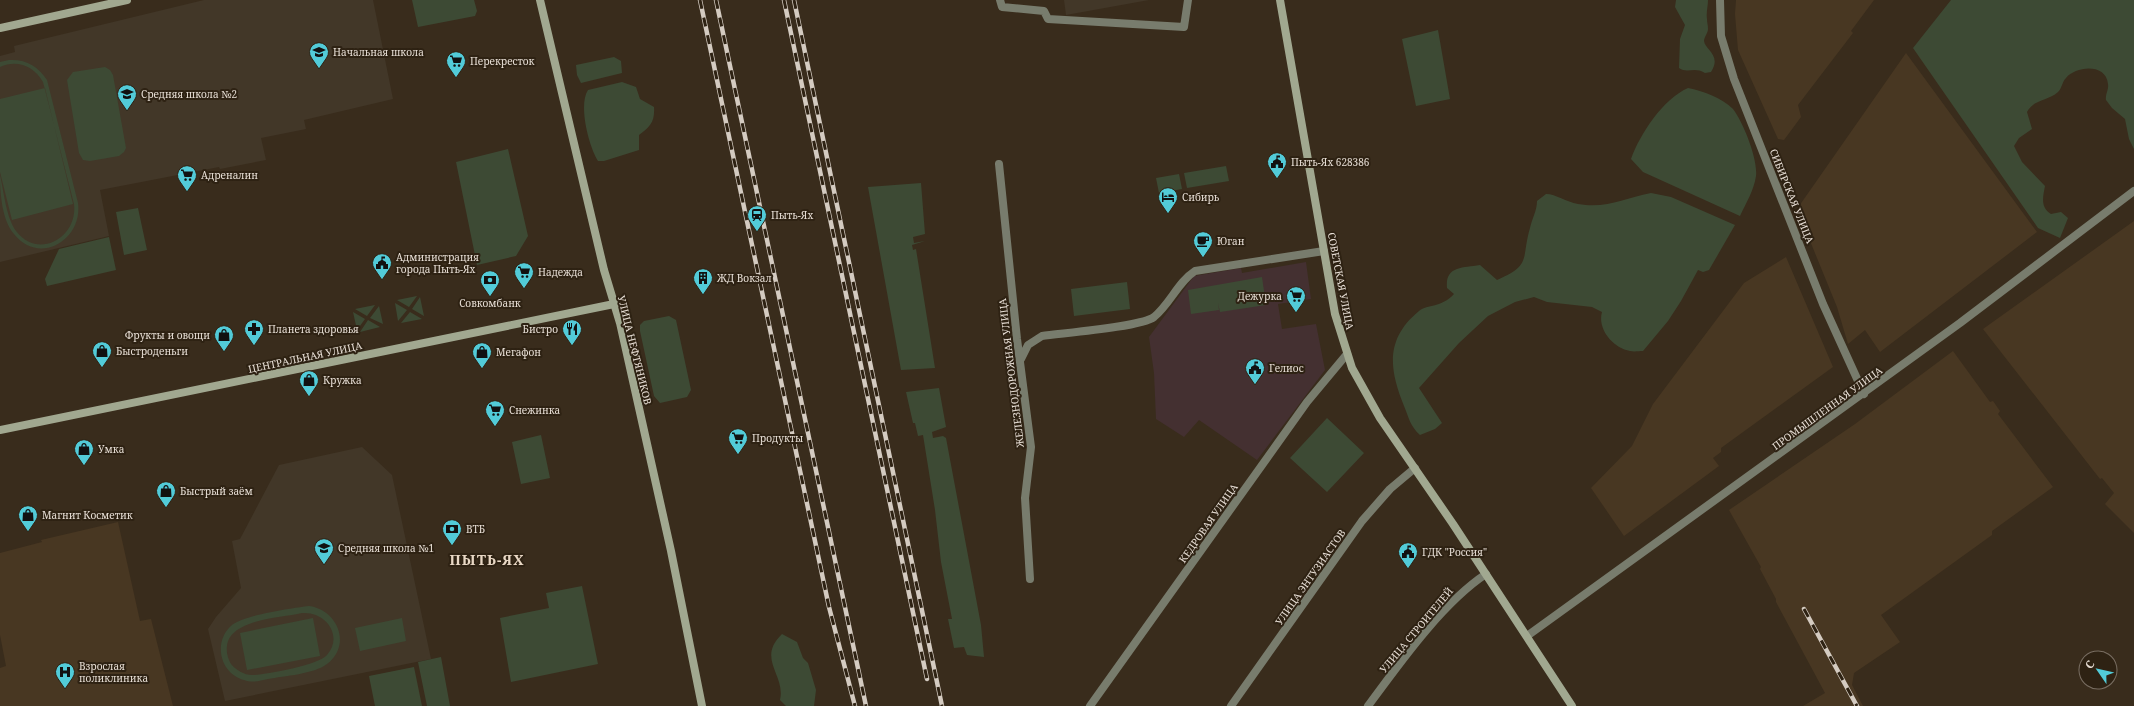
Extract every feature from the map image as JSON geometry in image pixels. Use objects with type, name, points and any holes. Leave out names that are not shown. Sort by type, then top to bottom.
[{"type":"street","points":[[0,28],[127,0]]},
{"type":"street","name":"УЛИЦА НЕФТЯНИКОВ","points":[[540,0],[604,270],[620,323],[669,544],[702,706]]},
{"type":"street","points":[[1000,0],[1002,7],[1044,11],[1048,20],[1184,27],[1188,0]]},
{"type":"street","name":"СОВЕТСКАЯ УЛИЦА","points":[[1280,0],[1335,314],[1347,354],[1369,400],[1486,574],[1572,706]]},
{"type":"street","name":"СИБИРСКАЯ УЛИЦА","points":[[1720,0],[1721,36],[1734,79],[1823,304],[1864,394]]},
{"type":"street","name":"ЖЕЛЕЗНОДОРОЖНАЯ УЛИЦА","points":[[999,164],[1031,447],[1025,498],[1030,579]]},
{"type":"street","name":"ПРОМЫШЛЕННАЯ УЛИЦА","points":[[1527,636],[1995,298],[2134,191]]},
{"type":"street","points":[[1021,362],[1028,345],[1042,336],[1146,321],[1161,309],[1187,278],[1195,272],[1324,251]]},
{"type":"street","name":"ЦЕНТРАЛЬНАЯ УЛИЦА","points":[[0,430],[614,304]]},
{"type":"street","name":"КЕДРОВАЯ УЛИЦА","points":[[1090,706],[1307,402],[1347,354]]},
{"type":"street","name":"УЛИЦА ЭНТУЗИАСТОВ","points":[[1231,706],[1362,521],[1390,488],[1414,468]]},
{"type":"street","name":"УЛИЦА СТРОИТЕЛЕЙ","points":[[1368,706],[1410,651],[1443,613],[1466,588],[1486,574]]},
{"type":"shaded area","name":"Средняя школа №2","points":[[204,0],[373,0],[393,99],[304,120],[306,129],[261,138],[266,160],[220,169],[219,167],[100,190],[109,236],[0,262],[0,56],[15,52],[14,46]]},
{"type":"shaded area","points":[[1064,0],[1149,0],[1066,15]]},
{"type":"shaded area","points":[[1736,0],[1874,0],[1851,31],[1853,33],[1798,105],[1801,117],[1784,140],[1778,139],[1738,50],[1735,14]]},
{"type":"shaded area","points":[[1906,53],[2037,232],[1880,352],[1865,330],[1848,344],[1837,307],[1797,209]]},
{"type":"shaded area","points":[[2134,221],[2134,533],[2105,504],[2114,493],[2102,478],[2100,479],[1983,329]]},
{"type":"shaded area","points":[[1786,257],[1833,367],[1721,448],[1721,452],[1713,458],[1719,466],[1624,536],[1591,488],[1632,446],[1653,404],[1744,283]]},
{"type":"shaded area","points":[[1306,262],[1311,299],[1278,304],[1282,329],[1316,324],[1325,370],[1257,460],[1199,420],[1184,437],[1156,419],[1154,373],[1149,337],[1194,276],[1241,268],[1242,273]]},
{"type":"shaded area","points":[[1953,351],[1990,402],[1993,401],[2000,411],[1998,414],[2053,487],[1992,531],[1992,535],[1881,615],[1900,642],[1854,673],[1852,685],[1863,706],[1803,706],[1825,693],[1776,602],[1776,599],[1760,569],[1761,567],[1729,510],[1855,424]]},
{"type":"shaded area","name":"Средняя школа №1","points":[[362,447],[392,475],[431,659],[225,701],[208,629],[216,617],[241,588],[232,541],[240,539],[279,465]]},
{"type":"shaded area","points":[[118,522],[140,621],[151,619],[173,706],[0,706],[0,668],[6,666],[0,635],[0,553],[42,542],[41,540]]},
{"type":"green space","points":[[412,0],[474,0],[477,11],[475,16],[418,27]]},
{"type":"green space","points":[[1676,0],[1708,0],[1708,29],[1704,41],[1715,61],[1711,72],[1705,73],[1698,70],[1682,70],[1679,68],[1680,39],[1685,25],[1675,7]]},
{"type":"green space","points":[[1951,0],[2134,0],[2134,149],[2129,139],[2125,119],[2112,108],[2106,100],[2108,84],[2106,77],[2096,70],[2090,69],[2083,69],[2071,74],[2065,80],[2058,92],[2037,102],[2030,108],[2027,112],[2032,129],[2019,138],[2014,146],[2022,162],[2045,186],[2043,202],[2045,208],[2051,214],[2061,212],[2068,218],[2060,238],[2038,228],[1913,48]]},
{"type":"green space","points":[[1438,30],[1450,99],[1416,106],[1402,39]]},
{"type":"green space","points":[[614,57],[621,61],[622,73],[581,83],[577,75],[576,65]]},
{"type":"green space","points":[[9,60],[31,64],[40,71],[47,80],[78,203],[78,216],[74,228],[67,238],[47,248],[35,248],[24,243],[14,234],[7,222],[2,206],[0,175],[10,219],[16,231],[25,240],[35,244],[45,244],[55,241],[70,227],[74,216],[74,204],[43,82],[30,68],[19,64],[0,67],[0,62]]},
{"type":"green space","points":[[105,67],[110,70],[113,75],[126,148],[119,156],[90,161],[83,160],[79,153],[67,80],[73,72]]},
{"type":"green space","points":[[622,82],[636,87],[640,99],[654,107],[654,117],[649,127],[639,135],[639,150],[604,161],[598,161],[588,136],[584,115],[585,97],[588,90]]},
{"type":"green space","points":[[45,88],[73,204],[12,220],[0,172],[0,99]]},
{"type":"green space","points":[[1688,88],[1700,91],[1729,105],[1737,115],[1745,131],[1755,160],[1756,176],[1752,191],[1740,216],[1643,172],[1631,159],[1646,128],[1661,109],[1679,93]]},
{"type":"green space","points":[[508,149],[528,236],[516,256],[477,265],[456,162]]},
{"type":"green space","points":[[1226,166],[1229,181],[1187,188],[1184,173]]},
{"type":"green space","points":[[1179,174],[1182,189],[1159,193],[1156,178]]},
{"type":"green space","points":[[921,183],[925,234],[913,237],[914,243],[925,241],[912,245],[913,250],[916,249],[935,368],[901,370],[868,187]]},
{"type":"green space","points":[[1651,193],[1671,197],[1735,225],[1709,270],[1703,272],[1698,270],[1668,321],[1643,351],[1624,349],[1612,342],[1604,331],[1602,325],[1602,312],[1592,307],[1547,302],[1534,297],[1515,302],[1488,316],[1459,343],[1419,388],[1442,423],[1435,429],[1420,435],[1410,422],[1395,379],[1393,355],[1395,344],[1400,332],[1419,311],[1426,307],[1440,304],[1454,294],[1447,288],[1447,281],[1452,272],[1456,269],[1480,265],[1497,280],[1516,270],[1525,254],[1527,239],[1537,201],[1546,194],[1554,195],[1569,202],[1578,204],[1598,205]]},
{"type":"green space","points":[[138,208],[147,250],[124,255],[116,212]]},
{"type":"green space","points":[[109,237],[116,270],[47,286],[45,279],[59,249]]},
{"type":"green space","points":[[1262,277],[1266,305],[1220,312],[1218,303],[1219,310],[1191,314],[1188,290]]},
{"type":"green space","points":[[1127,282],[1130,309],[1074,316],[1071,289]]},
{"type":"green space","points":[[417,296],[409,307],[397,300]]},
{"type":"green space","points":[[420,297],[424,316],[412,309]]},
{"type":"green space","points":[[395,303],[407,310],[398,321]]},
{"type":"green space","points":[[375,305],[367,316],[355,309]]},
{"type":"green space","points":[[379,306],[383,324],[370,318]]},
{"type":"green space","points":[[353,312],[365,319],[357,330]]},
{"type":"green space","points":[[410,312],[422,319],[401,323]]},
{"type":"green space","points":[[669,316],[676,320],[691,390],[687,397],[660,403],[654,396],[640,325],[644,321]]},
{"type":"green space","points":[[368,320],[380,327],[360,332]]},
{"type":"green space","points":[[939,388],[946,427],[932,432],[933,438],[943,436],[946,438],[981,625],[984,657],[967,655],[964,647],[954,648],[948,619],[952,619],[941,562],[935,510],[923,435],[918,436],[915,423],[913,423],[906,392]]},
{"type":"green space","points":[[1327,418],[1364,453],[1327,492],[1290,458]]},
{"type":"green space","points":[[541,435],[550,478],[521,484],[512,442]]},
{"type":"green space","points":[[582,586],[598,664],[511,682],[500,618],[549,608],[546,593]]},
{"type":"green space","points":[[309,606],[328,614],[338,629],[340,638],[339,647],[335,656],[327,664],[315,670],[299,674],[256,681],[244,680],[229,671],[224,664],[221,648],[222,639],[232,625],[238,621],[257,615]],"holes":[[[302,613],[310,613],[324,620],[333,632],[334,640],[332,647],[327,655],[322,659],[291,669],[252,675],[240,672],[231,664],[227,646],[230,637],[237,630],[258,621]]]},
{"type":"green space","points":[[313,618],[320,656],[247,670],[240,633]]},
{"type":"green space","points":[[402,618],[406,641],[360,651],[355,628]]},
{"type":"green space","points":[[782,634],[797,642],[803,658],[808,663],[816,690],[814,706],[786,706],[780,700],[781,691],[772,659],[772,651],[775,643]]},
{"type":"green space","points":[[441,657],[450,706],[427,706],[418,662]]},
{"type":"green space","points":[[414,667],[422,706],[375,706],[369,676]]},
{"type":"railway","points":[[700,0],[829,607],[855,706]]},
{"type":"railway","points":[[716,0],[866,706]]},
{"type":"railway","points":[[784,0],[927,679]]},
{"type":"railway","points":[[794,0],[942,706]]},
{"type":"railway","points":[[1804,609],[1857,706]]},
{"type":"place","name":"Начальная школа","points":[[319,69]]},
{"type":"place","name":"Перекресток","points":[[456,78]]},
{"type":"place","name":"Средняя школа №2","points":[[127,111]]},
{"type":"place","name":"Пыть-Ях 628386","points":[[1277,179]]},
{"type":"place","name":"Адреналин","points":[[187,192]]},
{"type":"place","name":"Сибирь","points":[[1168,214]]},
{"type":"place","name":"Пыть-Ях","points":[[757,232]]},
{"type":"place","name":"Юган","points":[[1203,258]]},
{"type":"place","name":"Администрация города Пыть-Ях","points":[[382,280]]},
{"type":"place","name":"Надежда","points":[[524,289]]},
{"type":"place","name":"ЖД Вокзал","points":[[703,295]]},
{"type":"place","name":"Совкомбанк","points":[[490,297]]},
{"type":"place","name":"Дежурка","points":[[1296,313]]},
{"type":"place","name":"Планета здоровья","points":[[254,346]]},
{"type":"place","name":"Бистро","points":[[572,346]]},
{"type":"place","name":"Фрукты и овощи","points":[[224,352]]},
{"type":"place","name":"Быстроденьги","points":[[102,368]]},
{"type":"place","name":"Мегафон","points":[[482,369]]},
{"type":"place","name":"Гелиос","points":[[1255,385]]},
{"type":"place","name":"Кружка","points":[[309,397]]},
{"type":"place","name":"Снежинка","points":[[495,427]]},
{"type":"place","name":"Продукты","points":[[738,455]]},
{"type":"place","name":"Умка","points":[[84,466]]},
{"type":"place","name":"Быстрый заём","points":[[166,508]]},
{"type":"place","name":"Магнит Косметик","points":[[28,532]]},
{"type":"place","name":"ВТБ","points":[[452,546]]},
{"type":"place","name":"Средняя школа №1","points":[[324,565]]},
{"type":"place","name":"ГДК \"Россия\"","points":[[1408,569]]},
{"type":"place","name":"Взрослая поликлиника","points":[[65,689]]},
{"type":"district","name":"ПЫТЬ-ЯХ","points":[[487,559]]}]
